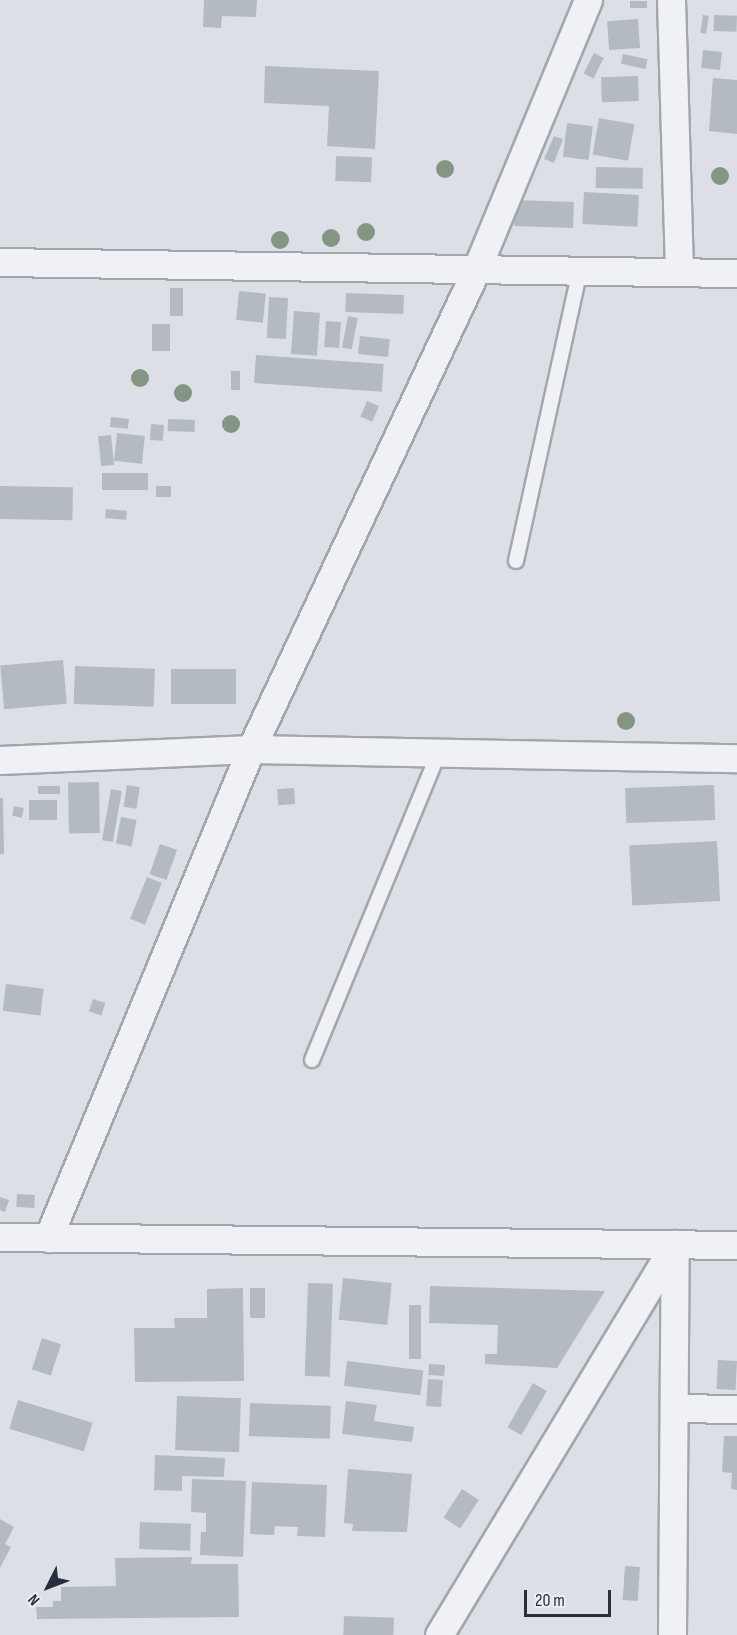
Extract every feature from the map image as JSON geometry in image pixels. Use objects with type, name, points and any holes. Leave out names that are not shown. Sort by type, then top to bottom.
[{"type":"street","points":[[48,1238],[251,749],[477,268],[588,0]]},
{"type":"street","points":[[670,0],[679,272]]},
{"type":"street","points":[[0,262],[737,273]]},
{"type":"street","points":[[0,759],[251,749],[737,758]]},
{"type":"street","points":[[0,1237],[737,1245]]},
{"type":"street","points":[[672,1635],[675,1244]]},
{"type":"street","points":[[439,1635],[675,1244]]},
{"type":"street","points":[[674,1408],[737,1409]]},
{"type":"lane","points":[[516,561],[580,270]]},
{"type":"lane","points":[[312,1060],[439,752]]},
{"type":"building","points":[[204,0],[257,0],[256,17],[222,16],[221,28],[203,27]]},
{"type":"building","points":[[630,1],[647,1],[647,8],[630,8]]},
{"type":"building","points":[[703,15],[709,16],[706,34],[700,33]]},
{"type":"building","points":[[714,15],[737,16],[736,32],[713,31]]},
{"type":"building","points":[[638,19],[640,48],[609,50],[607,21]]},
{"type":"building","points":[[703,50],[722,52],[720,70],[701,68]]},
{"type":"building","points":[[594,53],[604,58],[593,78],[584,73]]},
{"type":"building","points":[[623,54],[647,59],[645,69],[621,64]]},
{"type":"building","points":[[265,66],[379,71],[375,149],[327,146],[329,106],[264,103]]},
{"type":"building","points":[[638,76],[639,101],[602,102],[601,77]]},
{"type":"building","points":[[713,78],[737,80],[737,134],[709,131]]},
{"type":"building","points":[[599,118],[634,124],[628,161],[593,154]]},
{"type":"building","points":[[567,123],[593,126],[589,160],[563,157]]},
{"type":"building","points":[[554,136],[563,139],[554,163],[544,159]]},
{"type":"building","points":[[336,156],[372,157],[371,182],[335,181]]},
{"type":"building","points":[[596,167],[643,168],[643,189],[596,188]]},
{"type":"building","points":[[584,192],[639,195],[637,227],[582,224]]},
{"type":"building","points":[[515,200],[574,202],[573,228],[514,226]]},
{"type":"building","points":[[170,288],[183,288],[183,316],[170,316]]},
{"type":"building","points":[[239,291],[266,294],[263,323],[236,320]]},
{"type":"building","points":[[346,293],[404,295],[403,314],[345,312]]},
{"type":"building","points":[[269,297],[288,298],[286,339],[267,338]]},
{"type":"building","points":[[294,311],[320,313],[317,356],[291,354]]},
{"type":"building","points":[[348,316],[358,318],[352,349],[342,347]]},
{"type":"building","points":[[326,321],[341,322],[339,348],[324,347]]},
{"type":"building","points":[[152,324],[170,324],[170,351],[152,351]]},
{"type":"building","points":[[360,336],[390,339],[388,357],[358,354]]},
{"type":"building","points":[[256,355],[384,364],[382,392],[254,383]]},
{"type":"building","points":[[231,371],[240,371],[240,390],[231,390]]},
{"type":"building","points":[[367,401],[379,406],[372,422],[360,417]]},
{"type":"building","points":[[111,417],[129,419],[128,429],[110,427]]},
{"type":"building","points":[[168,419],[195,420],[195,432],[168,431]]},
{"type":"building","points":[[151,424],[164,425],[163,441],[150,440]]},
{"type":"building","points":[[117,433],[145,436],[142,464],[114,461]]},
{"type":"building","points":[[111,435],[114,465],[101,466],[98,436]]},
{"type":"building","points":[[102,473],[148,473],[148,490],[102,490]]},
{"type":"building","points":[[0,486],[73,487],[72,520],[0,519]]},
{"type":"building","points":[[156,486],[171,486],[171,497],[156,497]]},
{"type":"building","points":[[106,509],[127,511],[126,520],[105,518]]},
{"type":"building","points":[[63,660],[67,704],[4,709],[0,665]]},
{"type":"building","points":[[75,666],[155,669],[154,707],[74,704]]},
{"type":"building","points":[[171,669],[236,669],[236,704],[171,704]]},
{"type":"building","points":[[99,782],[100,833],[69,834],[68,783]]},
{"type":"building","points":[[127,785],[140,787],[136,809],[124,807]]},
{"type":"building","points":[[714,785],[715,820],[626,823],[625,788]]},
{"type":"building","points":[[38,786],[60,786],[60,794],[38,794]]},
{"type":"building","points":[[294,788],[295,804],[278,805],[277,789]]},
{"type":"building","points":[[111,789],[122,791],[113,842],[102,840]]},
{"type":"building","points":[[0,798],[3,798],[4,854],[0,854]]},
{"type":"building","points":[[29,800],[57,800],[57,820],[29,820]]},
{"type":"building","points":[[14,806],[24,808],[22,818],[12,816]]},
{"type":"building","points":[[121,817],[137,820],[132,847],[116,844]]},
{"type":"building","points":[[717,841],[720,901],[632,906],[629,846]]},
{"type":"building","points":[[160,844],[177,850],[167,880],[150,874]]},
{"type":"building","points":[[147,877],[162,883],[145,925],[130,919]]},
{"type":"building","points":[[6,984],[44,989],[40,1015],[3,1011]]},
{"type":"building","points":[[93,999],[105,1003],[101,1015],[89,1011]]},
{"type":"building","points":[[17,1194],[35,1195],[34,1208],[16,1207]]},
{"type":"building","points":[[0,1197],[9,1200],[5,1212],[0,1210]]},
{"type":"building","points":[[343,1278],[392,1283],[387,1325],[339,1320]]},
{"type":"building","points":[[308,1283],[333,1284],[330,1377],[305,1376]]},
{"type":"building","points":[[430,1286],[605,1291],[557,1368],[485,1364],[485,1354],[497,1354],[498,1325],[429,1323]]},
{"type":"building","points":[[243,1288],[244,1381],[135,1382],[134,1328],[175,1328],[174,1318],[207,1318],[207,1289]]},
{"type":"building","points":[[250,1288],[265,1288],[265,1318],[250,1318]]},
{"type":"building","points":[[409,1305],[421,1305],[421,1359],[409,1359]]},
{"type":"building","points":[[42,1338],[61,1344],[51,1376],[32,1369]]},
{"type":"building","points":[[718,1360],[737,1361],[735,1390],[716,1389]]},
{"type":"building","points":[[347,1361],[423,1370],[420,1395],[344,1386]]},
{"type":"building","points":[[429,1364],[445,1365],[444,1376],[428,1375]]},
{"type":"building","points":[[428,1379],[443,1380],[441,1407],[426,1406]]},
{"type":"building","points":[[533,1383],[547,1391],[521,1435],[508,1427]]},
{"type":"building","points":[[177,1396],[241,1398],[239,1452],[175,1450]]},
{"type":"building","points":[[18,1400],[93,1423],[84,1451],[9,1429]]},
{"type":"building","points":[[346,1401],[377,1405],[374,1421],[414,1427],[412,1442],[342,1434]]},
{"type":"building","points":[[250,1403],[331,1406],[330,1439],[249,1436]]},
{"type":"building","points":[[724,1436],[737,1436],[737,1490],[731,1489],[732,1473],[722,1472]]},
{"type":"building","points":[[155,1455],[225,1458],[224,1477],[182,1476],[182,1491],[154,1490]]},
{"type":"building","points":[[348,1469],[412,1474],[407,1532],[352,1531],[353,1524],[344,1523]]},
{"type":"building","points":[[192,1479],[246,1481],[243,1557],[200,1555],[201,1532],[206,1532],[206,1513],[191,1512]]},
{"type":"building","points":[[252,1482],[327,1485],[325,1537],[297,1536],[298,1527],[275,1526],[274,1535],[250,1534]]},
{"type":"building","points":[[462,1489],[479,1500],[460,1528],[443,1518]]},
{"type":"building","points":[[0,1519],[14,1527],[5,1544],[11,1547],[0,1568]]},
{"type":"building","points":[[140,1522],[191,1524],[190,1551],[139,1549]]},
{"type":"building","points":[[192,1557],[191,1564],[238,1564],[239,1617],[37,1619],[36,1607],[53,1607],[53,1601],[61,1601],[61,1587],[116,1586],[115,1558]]},
{"type":"building","points":[[625,1566],[640,1567],[638,1601],[623,1600]]},
{"type":"building","points":[[344,1616],[394,1618],[393,1635],[343,1635]]}]
